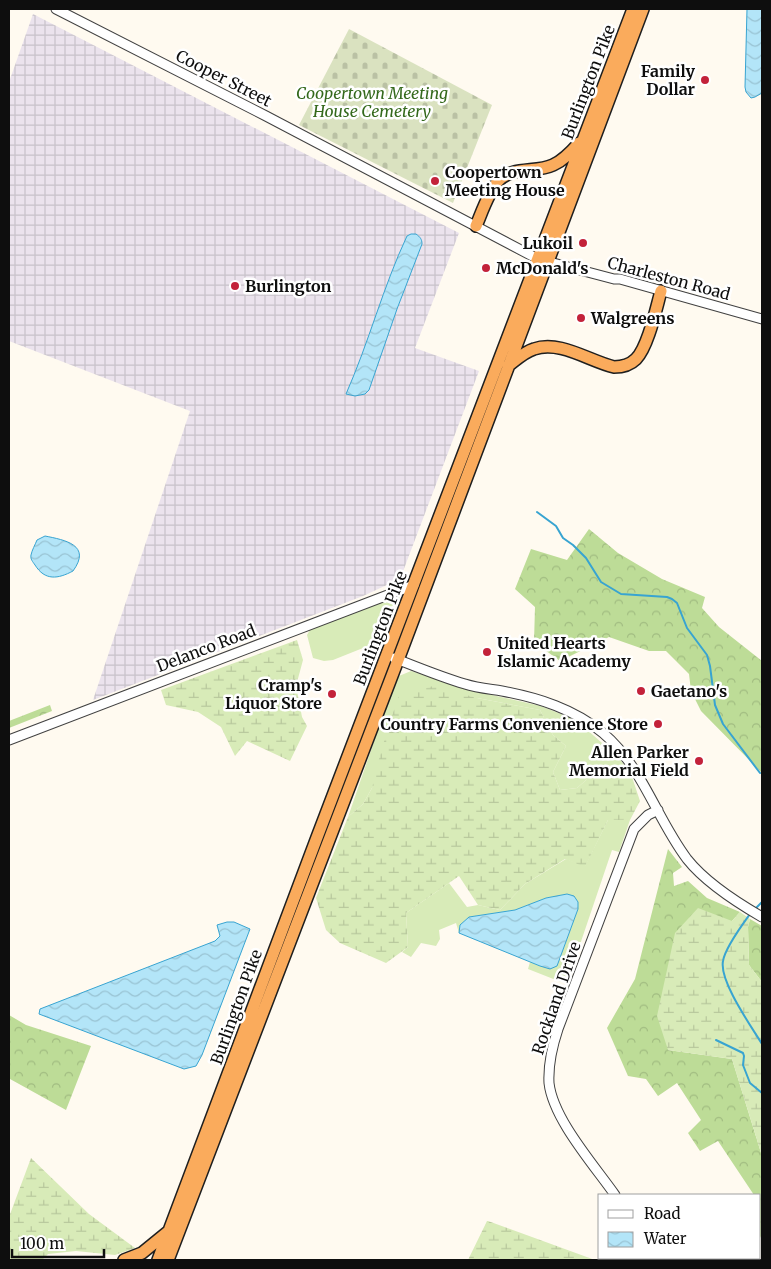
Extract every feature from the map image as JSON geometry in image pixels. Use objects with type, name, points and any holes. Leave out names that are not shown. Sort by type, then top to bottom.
[{"type":"highway","name":"Burlington Pike","points":[[168,1260],[393,658],[508,366],[584,138],[633,9]]},
{"type":"highway","name":"Burlington Pike","points":[[158,1260],[320,831],[393,658],[414,585],[643,9]]},
{"type":"highway","points":[[476,226],[493,189],[503,177],[511,172],[554,165],[584,138]]},
{"type":"highway","points":[[508,366],[524,354],[542,347],[563,350],[614,367],[622,367],[629,364],[640,353],[661,292]]},
{"type":"highway","points":[[124,1260],[142,1253],[170,1230]]},
{"type":"street","name":"Cooper Street","points":[[56,9],[542,260]]},
{"type":"street","name":"Charleston Road","points":[[542,260],[620,279],[762,319]]},
{"type":"street","name":"Delanco Road","points":[[9,740],[414,585]]},
{"type":"street","points":[[393,658],[464,684],[537,699],[571,712],[602,732],[619,748],[634,768],[668,830],[692,864],[715,885],[759,915]]},
{"type":"street","name":"Rockland Drive","points":[[614,1194],[560,1116],[549,1084],[550,1062],[558,1030],[634,829],[648,815],[658,810]]},
{"type":"shaded area","points":[[33,14],[459,233],[415,348],[479,371],[402,574],[389,584],[363,596],[93,700],[190,411],[9,341],[9,82]]},
{"type":"green space","name":"Coopertown Meeting House Cemetery","points":[[349,29],[492,105],[453,203],[299,125]]},
{"type":"green space","points":[[589,529],[618,553],[662,579],[705,597],[702,608],[719,627],[762,661],[762,773],[701,711],[691,691],[689,674],[666,651],[649,651],[609,637],[560,661],[534,642],[535,607],[515,589],[531,549],[567,560]]},
{"type":"green space","points":[[399,594],[400,597],[383,640],[333,660],[324,661],[313,658],[307,635],[311,628]]},
{"type":"green space","points":[[297,640],[303,660],[296,686],[302,717],[307,726],[290,761],[247,741],[235,756],[221,727],[198,712],[166,705],[161,690]]},
{"type":"green space","points":[[411,671],[483,693],[541,706],[576,720],[619,758],[631,774],[618,765],[602,766],[577,788],[560,790],[553,772],[566,746],[553,735],[540,710],[477,698],[372,788],[363,804],[348,817],[390,695],[399,676]]},
{"type":"green space","points":[[433,686],[477,698],[540,710],[553,735],[566,746],[553,772],[560,790],[577,788],[602,766],[618,765],[631,774],[640,801],[630,820],[608,820],[585,867],[565,859],[525,884],[500,910],[478,905],[459,876],[406,913],[408,947],[386,963],[340,943],[326,930],[316,898],[348,817],[363,804],[372,788],[389,724],[399,696]]},
{"type":"green space","points":[[50,705],[52,711],[9,728],[9,721]]},
{"type":"green space","points":[[608,820],[630,820],[619,852],[612,850],[569,977],[561,982],[528,969],[530,962],[540,966],[557,966],[578,909],[578,902],[574,896],[567,894],[546,898],[515,910],[469,917],[460,925],[459,933],[456,923],[439,930],[440,939],[436,946],[421,943],[411,957],[402,952],[408,947],[406,913],[449,883],[467,907],[478,905],[500,910],[525,884],[566,859],[585,866]]},
{"type":"green space","points":[[668,849],[682,867],[673,873],[674,886],[688,881],[707,898],[740,912],[732,921],[668,1050],[732,1059],[762,1156],[762,1240],[761,1194],[753,1194],[718,1141],[700,1151],[688,1133],[701,1120],[677,1083],[658,1096],[646,1079],[628,1076],[607,1028],[635,979]]},
{"type":"green space","points":[[698,908],[732,921],[740,912],[750,919],[748,927],[749,965],[762,982],[762,1156],[732,1059],[668,1050],[657,1016],[675,933]]},
{"type":"green space","points":[[750,919],[762,926],[762,982],[749,965],[748,927]]},
{"type":"green space","points":[[9,1015],[26,1025],[91,1046],[66,1110],[10,1079],[9,1081]]},
{"type":"green space","points":[[31,1158],[89,1214],[135,1248],[115,1255],[76,1251],[48,1254],[42,1260],[9,1260],[9,1217]]},
{"type":"green space","points":[[488,1221],[595,1260],[468,1260]]},
{"type":"water","points":[[747,9],[762,9],[762,93],[751,98],[746,92],[745,87]]},
{"type":"water","points":[[411,234],[419,236],[422,244],[369,390],[365,394],[355,396],[346,394],[398,255],[407,236]]},
{"type":"water","points":[[45,536],[68,542],[78,550],[78,562],[73,571],[62,576],[52,577],[43,574],[39,570],[31,555],[37,540]]},
{"type":"water","points":[[567,894],[574,896],[578,902],[578,909],[557,966],[550,969],[459,933],[460,925],[469,917],[515,910],[546,898]]},
{"type":"water","points":[[234,922],[250,929],[202,1055],[196,1066],[184,1069],[39,1014],[40,1009],[215,941],[220,936],[217,925]]},
{"type":"waterway","points":[[537,512],[556,526],[563,538],[586,558],[601,582],[621,594],[667,597],[677,603],[687,628],[707,655],[715,705],[723,724],[760,773]]},
{"type":"waterway","points":[[755,909],[762,902]]},
{"type":"waterway","points":[[750,914],[724,956],[723,970],[737,1003],[762,1044]]},
{"type":"waterway","points":[[716,1040],[743,1053],[743,1065],[750,1083],[762,1093]]},
{"type":"place","name":"Family Dollar","points":[[705,80]]},
{"type":"place","name":"Coopertown Meeting House","points":[[435,181]]},
{"type":"place","name":"Lukoil","points":[[583,243]]},
{"type":"place","name":"McDonald's","points":[[486,268]]},
{"type":"place","name":"Burlington","points":[[235,286]]},
{"type":"place","name":"Walgreens","points":[[581,318]]},
{"type":"place","name":"United Hearts Islamic Academy","points":[[487,652]]},
{"type":"place","name":"Gaetano's","points":[[641,691]]},
{"type":"place","name":"Cramp's Liquor Store","points":[[332,694]]},
{"type":"place","name":"Country Farms Convenience Store","points":[[658,724]]},
{"type":"place","name":"Allen Parker Memorial Field","points":[[699,761]]}]
